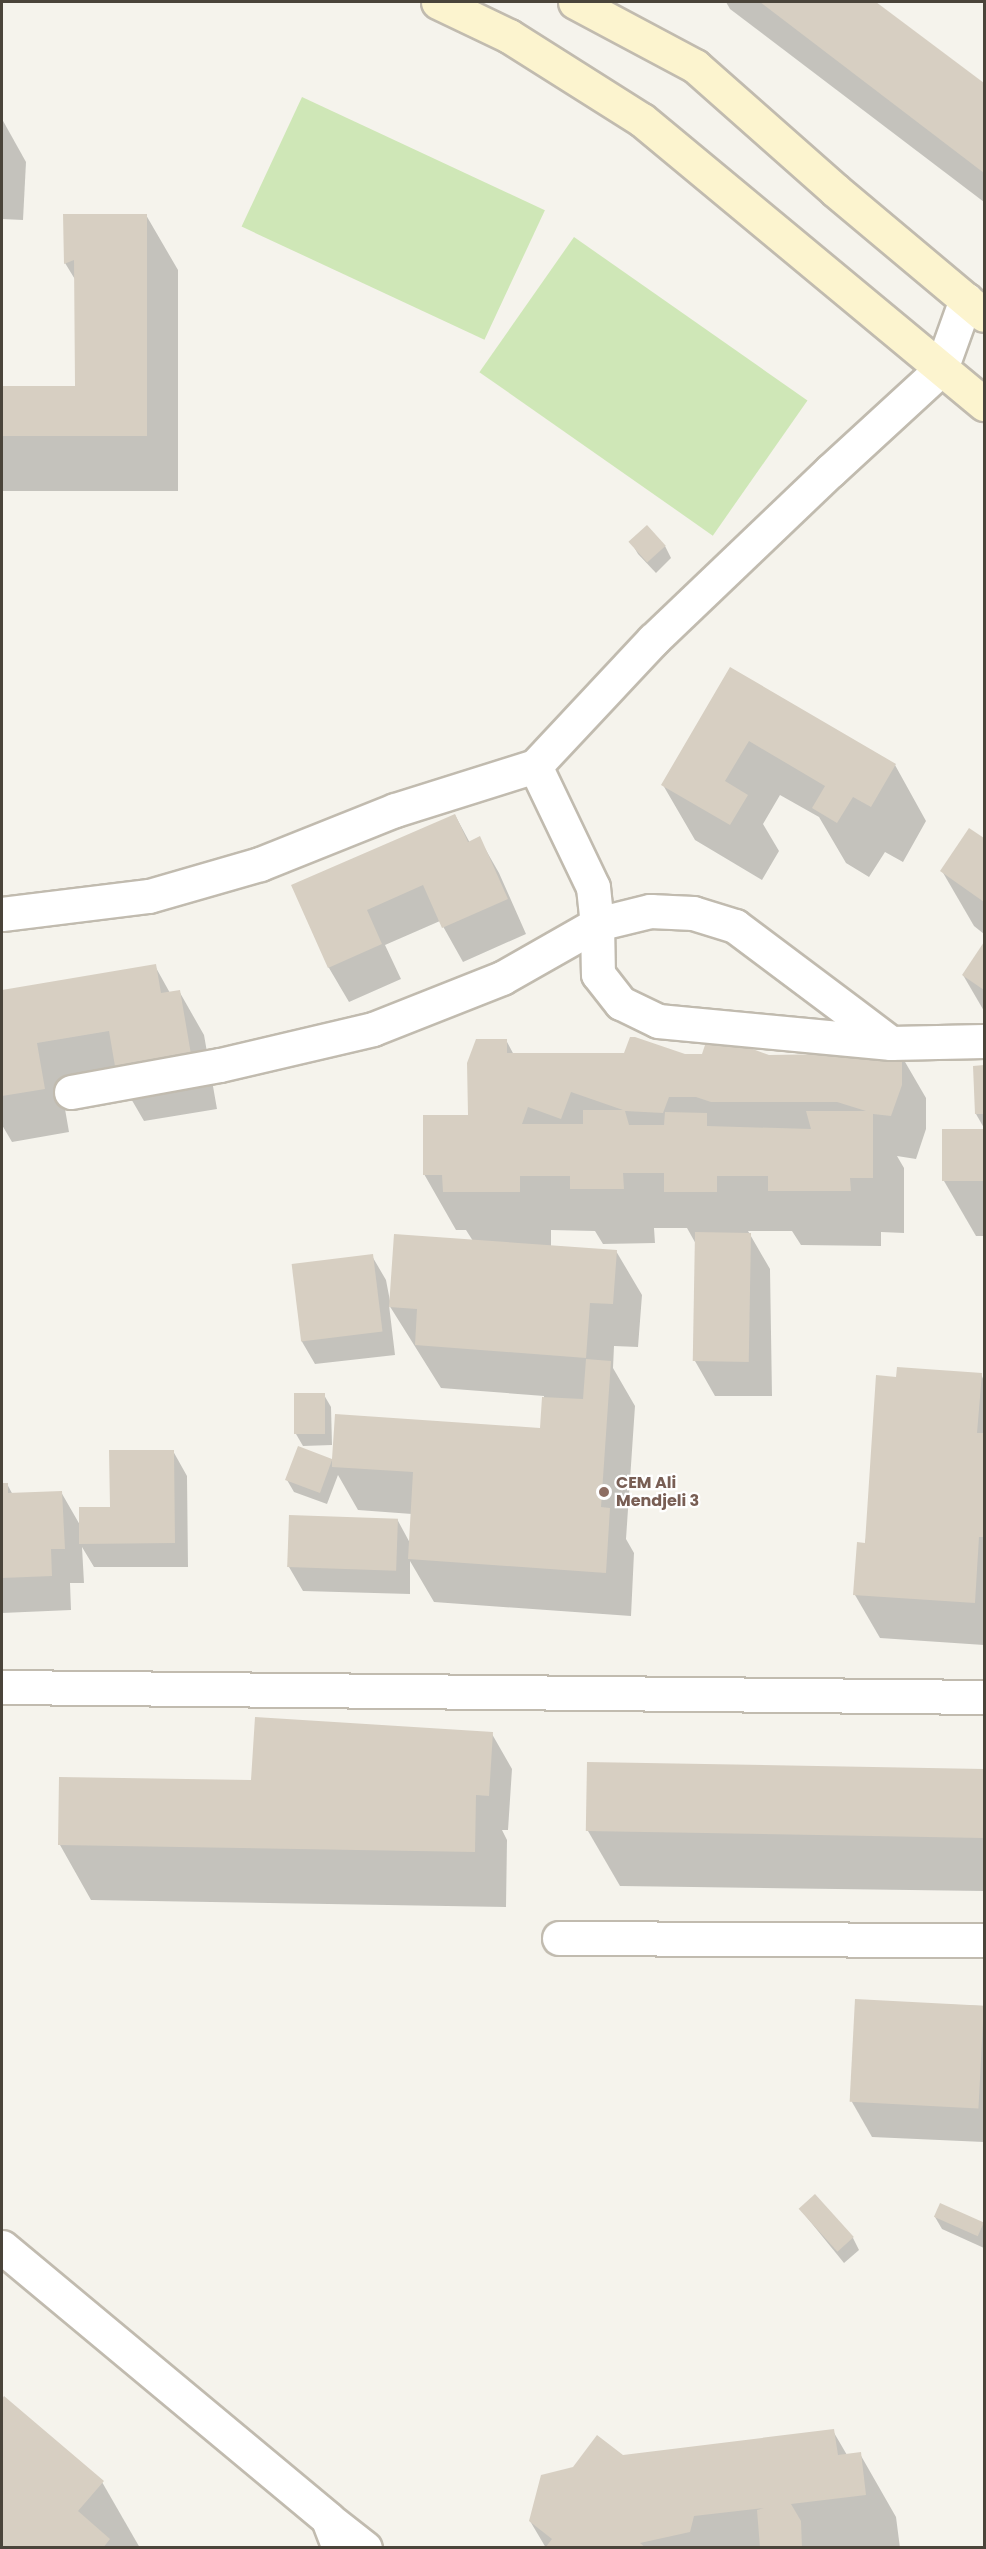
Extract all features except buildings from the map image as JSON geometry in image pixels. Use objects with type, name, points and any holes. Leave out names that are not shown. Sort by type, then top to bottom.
[{"type":"main road","points":[[438,2],[509,36],[642,120],[984,404]]},
{"type":"main road","points":[[574,2],[695,66],[836,190],[975,307]]},
{"type":"street","points":[[2,914],[160,892],[260,864],[395,810],[535,766],[653,640],[941,369],[975,307]]},
{"type":"street","points":[[535,766],[593,887],[597,924],[598,974],[621,1003],[658,1021],[891,1043],[984,1041]]},
{"type":"street","points":[[71,1092],[220,1065],[373,1029],[502,978],[597,924],[650,911],[693,913],[735,926],[891,1043]]},
{"type":"street","points":[[2,1687],[984,1697]]},
{"type":"street","points":[[560,1938],[984,1940]]},
{"type":"street","points":[[2,2247],[334,2533],[365,2547]]},
{"type":"green space","points":[[302,97],[545,210],[484,340],[242,227]]},
{"type":"green space","points":[[574,237],[807,400],[713,536],[479,372]]},
{"type":"place","name":"CEM Ali Mendjeli 3","points":[[604,1492]]}]
